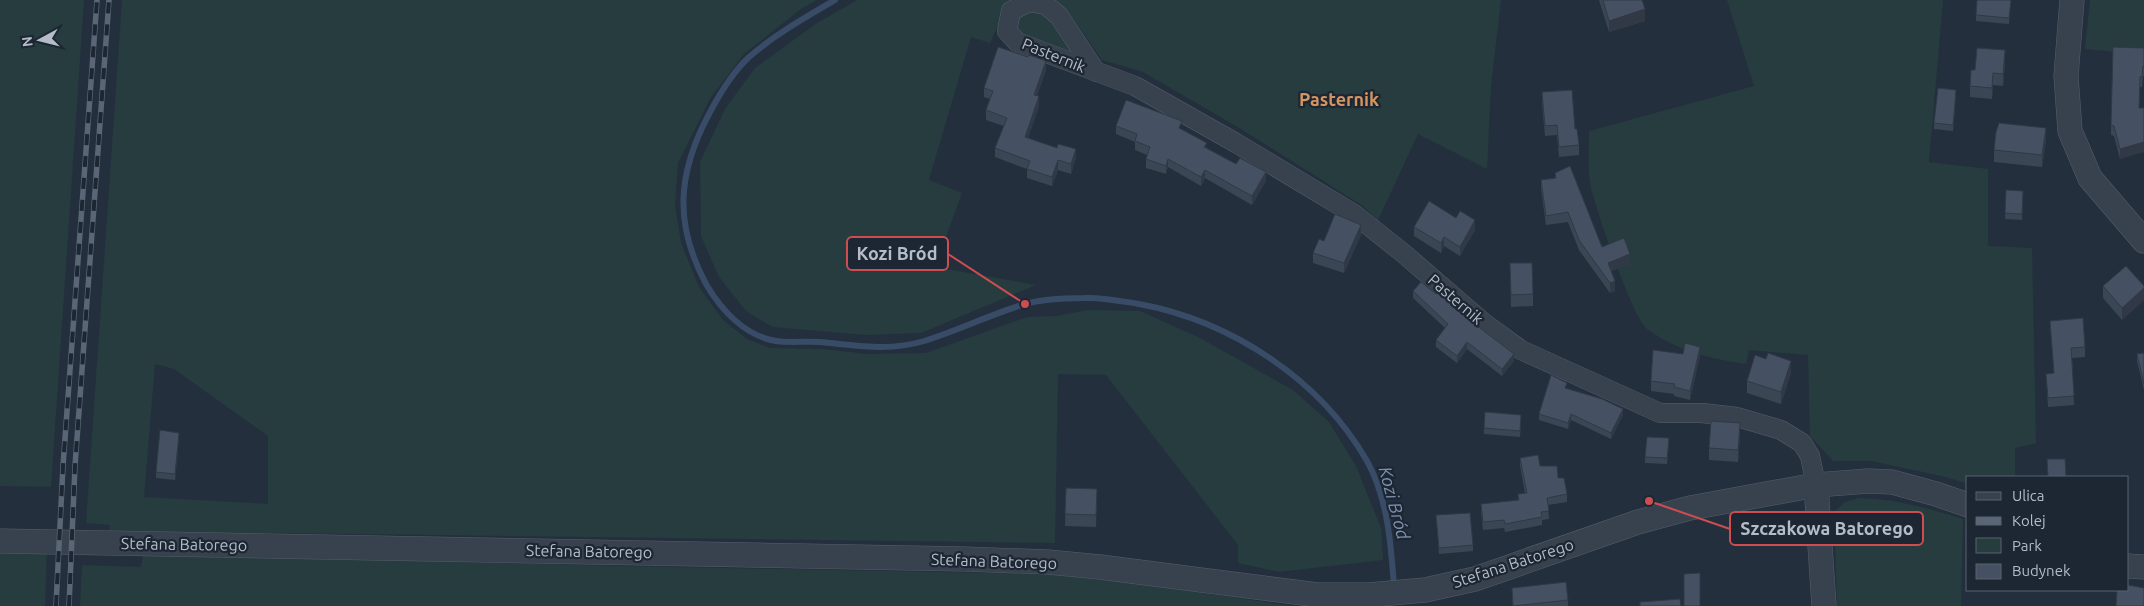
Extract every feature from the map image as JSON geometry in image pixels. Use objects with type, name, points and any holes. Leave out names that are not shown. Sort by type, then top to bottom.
[{"type":"street","points":[[2072,0],[2066,76],[2070,131],[2090,178],[2144,241]]},
{"type":"street","name":"Pasternik","points":[[1096,72],[1059,16],[1046,4],[1029,2],[1011,11],[1007,31],[1018,42],[1096,72],[1135,86],[1236,143],[1354,214],[1403,252],[1484,324],[1521,350],[1660,413],[1702,413],[1737,417],[1781,430],[1802,443],[1810,456],[1816,485]]},
{"type":"street","name":"Stefana Batorego","points":[[0,541],[1048,562],[1318,594],[1370,595],[1425,590],[1475,579],[1638,522],[1690,508],[1816,485],[1868,481],[1892,482],[1966,504]]},
{"type":"street","points":[[1816,485],[1824,606]]},
{"type":"street","points":[[2129,566],[2144,567]]},
{"type":"green space","points":[[0,0],[84,0],[51,487],[0,486]]},
{"type":"green space","points":[[122,0],[817,0],[801,9],[744,54],[711,97],[678,163],[675,205],[681,243],[699,287],[723,320],[747,339],[770,348],[823,349],[868,354],[926,353],[1027,317],[1056,316],[1088,310],[1140,311],[1200,338],[1293,390],[1329,422],[1356,466],[1381,528],[1383,560],[1279,572],[1238,563],[1238,545],[1106,375],[1058,374],[1055,543],[269,533],[109,534],[110,525],[86,523]],"holes":[[[155,364],[174,369],[268,436],[268,504],[144,497]]]},
{"type":"green space","points":[[857,0],[1018,0],[1007,6],[990,43],[971,37],[929,180],[962,193],[935,267],[1036,285],[921,333],[866,335],[773,327],[747,312],[719,277],[701,236],[700,162],[725,109],[755,68],[814,25]]},
{"type":"green space","points":[[1052,0],[1501,0],[1491,86],[1487,169],[1418,134],[1378,220],[1363,206],[1241,129],[1143,72],[1102,60],[1069,13]]},
{"type":"green space","points":[[1727,0],[1943,0],[1929,162],[1988,169],[1988,246],[2032,248],[2036,443],[2015,448],[2015,476],[1966,476],[1966,483],[1946,477],[1871,461],[1833,461],[1810,436],[1808,355],[1749,350],[1746,364],[1720,360],[1670,343],[1647,329],[1624,285],[1591,188],[1589,131],[1754,86]]},
{"type":"green space","points":[[2090,0],[2144,0],[2144,55],[2085,49]]},
{"type":"green space","points":[[1031,8],[1049,14],[1076,55],[1022,35],[1016,30],[1020,12]]},
{"type":"green space","points":[[1859,498],[1886,500],[1911,505],[1963,519],[1961,606],[1837,606],[1834,512],[1845,502]]},
{"type":"green space","points":[[47,551],[45,606],[0,606],[0,554]]},
{"type":"green space","points":[[143,554],[1045,574],[1133,583],[1292,606],[80,606],[82,565],[141,567]]},
{"type":"building","points":[[1603,0],[1642,0],[1645,9],[1609,21]]},
{"type":"building","points":[[1977,0],[2011,0],[2009,18],[1976,15]]},
{"type":"building","points":[[998,47],[1046,61],[1034,95],[1039,96],[1025,137],[1057,148],[1058,144],[1076,149],[1071,164],[1058,160],[1052,177],[1027,169],[1030,161],[995,148],[1007,118],[986,110],[993,91],[984,88]]},
{"type":"building","points":[[2113,47],[2144,48],[2144,66],[2142,77],[2140,77],[2139,108],[2144,108],[2144,142],[2120,149],[2114,126],[2111,125]]},
{"type":"building","points":[[1977,48],[2005,50],[2003,74],[1993,73],[1992,88],[1970,86],[1971,70],[1975,70]]},
{"type":"building","points":[[1938,88],[1956,90],[1953,125],[1934,123]]},
{"type":"building","points":[[1572,90],[1575,129],[1577,129],[1579,145],[1559,147],[1557,125],[1545,126],[1542,92]]},
{"type":"building","points":[[1126,100],[1182,121],[1179,128],[1207,143],[1204,147],[1236,164],[1240,158],[1266,172],[1252,196],[1205,170],[1201,177],[1168,159],[1166,166],[1146,159],[1150,147],[1135,141],[1137,134],[1116,126]]},
{"type":"building","points":[[1999,123],[2046,128],[2042,155],[1994,150]]},
{"type":"building","points":[[1570,166],[1602,247],[1624,238],[1630,254],[1608,263],[1615,281],[1610,283],[1579,240],[1568,212],[1546,216],[1541,180],[1556,178],[1555,173]]},
{"type":"building","points":[[2006,190],[2023,191],[2022,214],[2005,213]]},
{"type":"building","points":[[1429,201],[1456,218],[1460,211],[1475,220],[1460,247],[1444,237],[1441,243],[1414,227]]},
{"type":"building","points":[[1335,214],[1361,225],[1344,263],[1313,253],[1319,239],[1324,241]]},
{"type":"building","points":[[1510,263],[1532,263],[1533,294],[1511,295]]},
{"type":"building","points":[[2126,266],[2144,288],[2122,308],[2103,286]]},
{"type":"building","points":[[1421,282],[1436,294],[1439,292],[1452,303],[1450,305],[1514,354],[1502,369],[1467,342],[1457,356],[1436,340],[1448,324],[1413,291]]},
{"type":"building","points":[[2083,318],[2085,347],[2071,348],[2074,396],[2048,398],[2046,374],[2054,373],[2050,321]]},
{"type":"building","points":[[1685,343],[1700,347],[1690,391],[1674,387],[1675,384],[1651,381],[1653,350],[1683,354]]},
{"type":"building","points":[[1768,353],[1791,361],[1781,392],[1747,381],[1755,355],[1766,359]]},
{"type":"building","points":[[2144,353],[2144,384],[2137,354]]},
{"type":"building","points":[[1551,375],[1567,383],[1565,388],[1602,399],[1623,409],[1611,433],[1571,414],[1568,423],[1539,414]]},
{"type":"building","points":[[1485,412],[1521,415],[1520,431],[1484,428]]},
{"type":"building","points":[[1711,421],[1740,423],[1738,450],[1709,448]]},
{"type":"building","points":[[160,430],[179,433],[175,474],[156,472]]},
{"type":"building","points":[[1647,437],[1669,438],[1667,458],[1645,457]]},
{"type":"building","points":[[1538,455],[1540,466],[1557,466],[1558,478],[1564,478],[1567,494],[1547,498],[1549,511],[1541,512],[1542,517],[1505,524],[1504,520],[1483,522],[1481,504],[1519,500],[1518,494],[1527,493],[1520,458]]},
{"type":"building","points":[[2047,459],[2065,459],[2066,476],[2048,476]]},
{"type":"building","points":[[1066,488],[1097,489],[1096,515],[1065,514]]},
{"type":"building","points":[[1470,513],[1473,545],[1439,548],[1436,515]]},
{"type":"building","points":[[1700,573],[1700,606],[1684,606],[1684,574]]},
{"type":"building","points":[[1566,582],[1568,600],[1513,606],[1512,588]]},
{"type":"building","points":[[2129,585],[2144,588],[2144,606],[2116,606],[2117,591],[2129,591]]},
{"type":"building","points":[[1680,599],[1681,606],[1640,606],[1640,602]]},
{"type":"waterway","name":"Kozi Bród","points":[[835,0],[779,34],[748,58],[726,85],[698,136],[686,178],[684,220],[688,241],[706,284],[727,312],[744,328],[754,334],[776,341],[819,342],[871,347],[897,346],[924,341],[1022,305],[1037,301],[1061,299],[1098,298],[1139,304],[1173,312],[1207,324],[1270,358],[1324,404],[1347,431],[1367,461],[1380,491],[1390,539],[1394,587]]},
{"type":"railway","points":[[56,606],[63,466],[97,0]]},
{"type":"railway","points":[[69,606],[75,466],[109,0]]},
{"type":"place","name":"Kozi Bród","points":[[1025,304]]},
{"type":"place","name":"Szczakowa Batorego","points":[[1649,501]]},
{"type":"district","name":"Pasternik","points":[[1339,100]]}]
